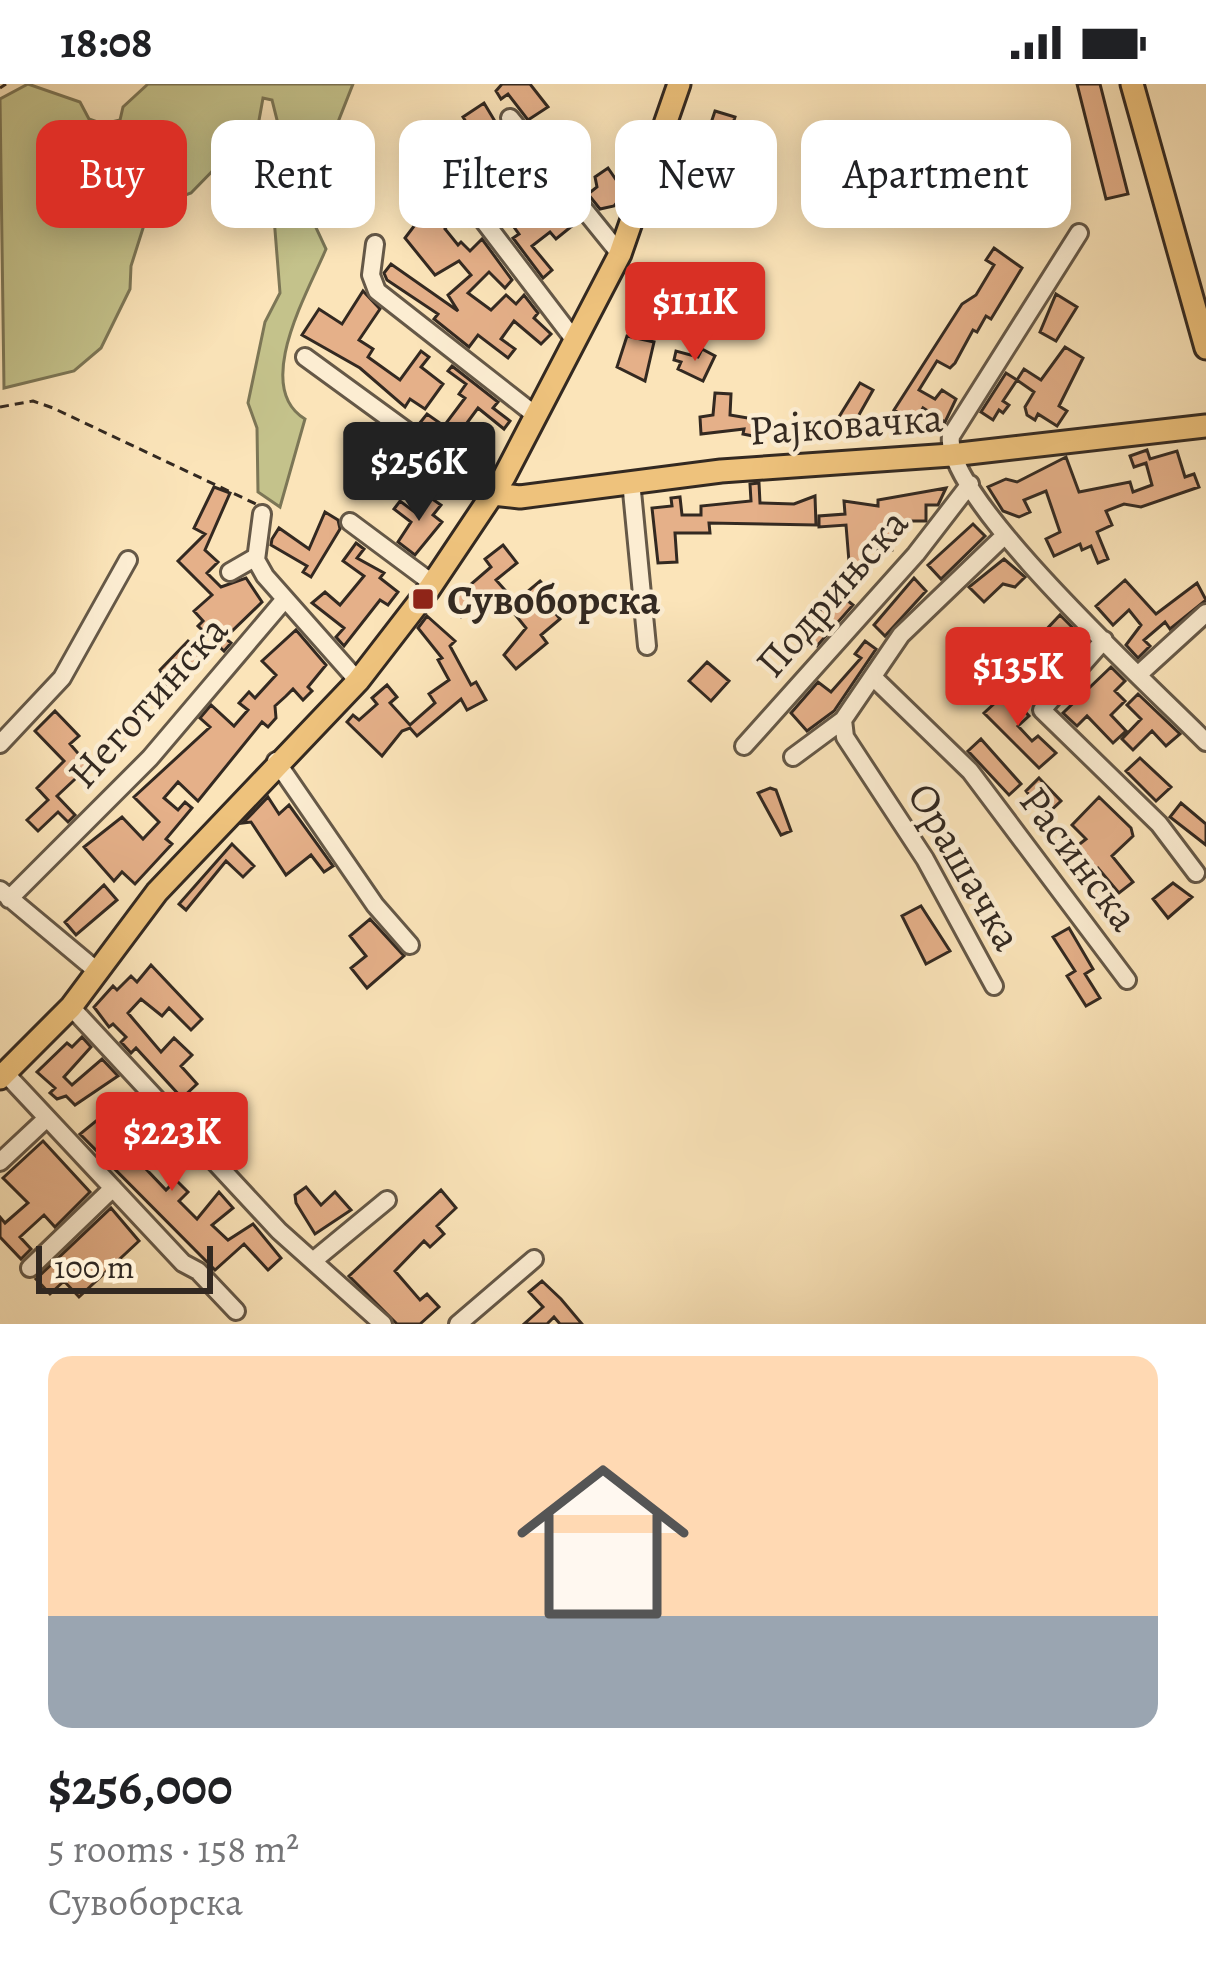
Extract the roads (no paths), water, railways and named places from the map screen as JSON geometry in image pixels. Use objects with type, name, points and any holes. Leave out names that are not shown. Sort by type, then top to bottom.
[{"type":"main road","points":[[3,1076],[71,1007],[157,892],[276,761],[358,681],[433,583],[493,494],[620,254],[679,84]]},
{"type":"main road","points":[[1132,84],[1206,348]]},
{"type":"main road","name":"Рајковачка","points":[[493,494],[520,497],[631,481],[951,455],[1206,426]]},
{"type":"street","points":[[510,118],[620,254]]},
{"type":"street","points":[[489,228],[576,342]]},
{"type":"street","points":[[1079,233],[951,436],[951,455],[1002,538],[1206,742]]},
{"type":"street","points":[[375,244],[370,275],[377,291],[534,414]]},
{"type":"street","points":[[305,357],[493,494]]},
{"type":"street","points":[[631,481],[647,646]]},
{"type":"street","name":"Подрињска","points":[[744,746],[909,563],[970,484]]},
{"type":"street","points":[[262,514],[256,557],[285,598],[358,681]]},
{"type":"street","points":[[350,522],[433,583]]},
{"type":"street","name":"Подрињска","points":[[793,757],[843,719],[890,649],[924,609],[1002,538]]},
{"type":"street","points":[[230,572],[256,557]]},
{"type":"street","points":[[0,744],[62,678],[128,560]]},
{"type":"street","name":"Неготинска","points":[[5,894],[150,758],[285,598]]},
{"type":"street","points":[[1139,674],[1206,613]]},
{"type":"street","points":[[1104,640],[1042,710],[1159,824],[1196,873]]},
{"type":"street","name":"Расинска","points":[[874,678],[970,771],[1127,980]]},
{"type":"street","name":"Орашачка","points":[[843,719],[844,737],[925,859],[994,986]]},
{"type":"street","points":[[276,761],[375,905],[410,945]]},
{"type":"street","points":[[5,894],[97,971]]},
{"type":"street","points":[[71,1007],[314,1262],[383,1324]]},
{"type":"street","points":[[3,1076],[236,1311]]},
{"type":"street","points":[[0,1162],[47,1118]]},
{"type":"street","points":[[30,1268],[113,1189]]},
{"type":"street","points":[[314,1262],[386,1200]]},
{"type":"street","points":[[458,1324],[533,1259]]},
{"type":"place","name":"Сувоборска","points":[[423,599]]}]
